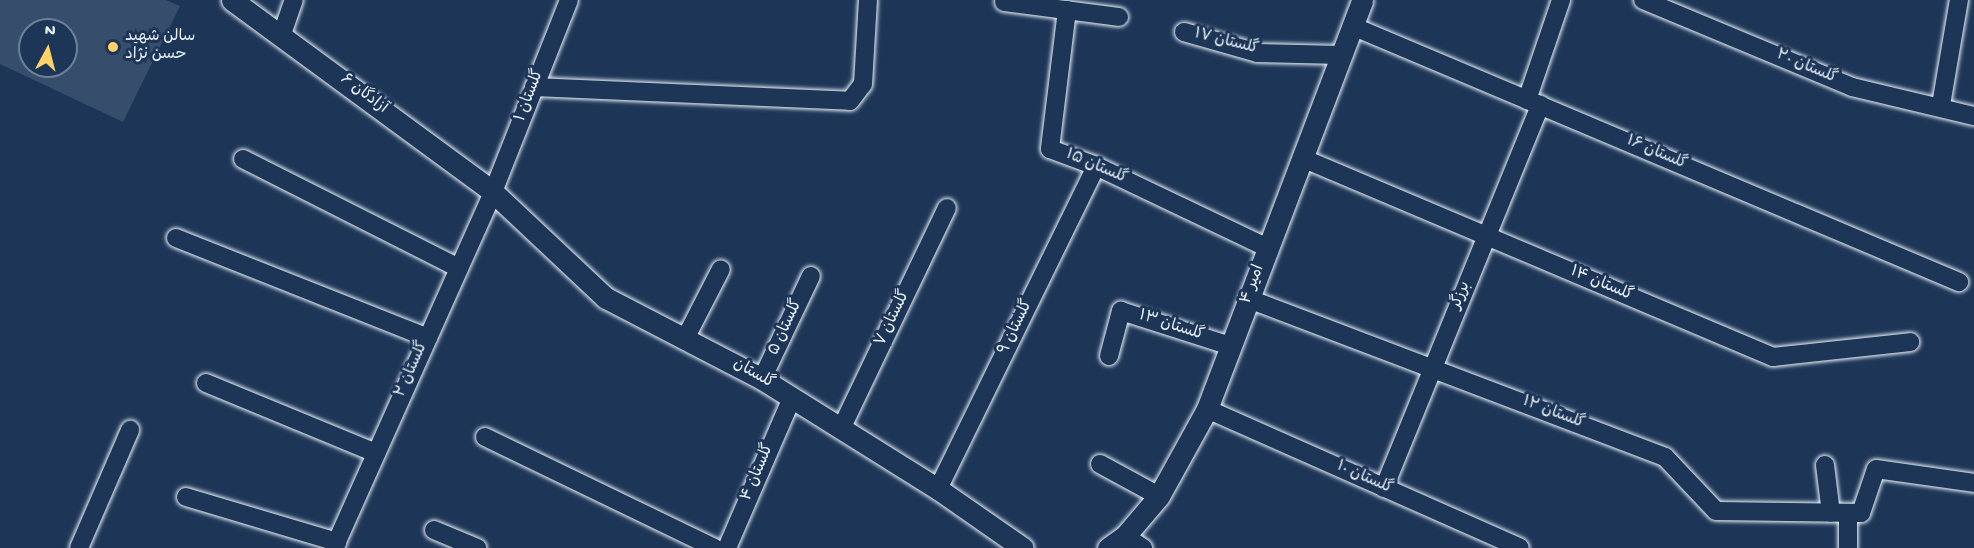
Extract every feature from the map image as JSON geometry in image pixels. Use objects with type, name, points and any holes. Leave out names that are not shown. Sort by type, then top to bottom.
[{"type":"street","name":"آزادگان ۶","points":[[232,0],[282,34],[493,192]]},
{"type":"street","points":[[282,34],[294,0]]},
{"type":"street","name":"گلستان ۱","points":[[493,192],[569,0]]},
{"type":"street","points":[[534,87],[850,101],[863,84],[868,0]]},
{"type":"street","name":"امیر ۴","points":[[1116,542],[1159,496],[1208,409],[1362,0]]},
{"type":"street","name":"برزگر","points":[[1384,488],[1486,237],[1533,103],[1561,0]]},
{"type":"street","name":"گلستان ۲۰","points":[[1643,0],[1852,87],[1941,105],[1974,116]]},
{"type":"street","points":[[1941,105],[1959,0]]},
{"type":"street","points":[[1004,2],[1119,17]]},
{"type":"street","name":"گلستان ۱۵","points":[[1067,10],[1050,149],[1096,166],[1268,248]]},
{"type":"street","name":"گلستان ۱۶","points":[[1352,26],[1959,282]]},
{"type":"street","name":"گلستان ۱۷","points":[[1184,32],[1257,53],[1341,55]]},
{"type":"street","name":"گلستان ۱۴","points":[[1302,158],[1773,357],[1910,342]]},
{"type":"street","points":[[243,159],[459,268]]},
{"type":"street","name":"گلستان ۹","points":[[938,489],[1096,166]]},
{"type":"street","name":"گلستان ۲","points":[[335,545],[493,192]]},
{"type":"street","name":"گلستان","points":[[493,192],[587,284],[606,298],[686,337],[762,379],[938,489],[1023,548]]},
{"type":"street","name":"گلستان ۷","points":[[841,429],[947,208]]},
{"type":"street","points":[[176,238],[428,338]]},
{"type":"street","points":[[686,337],[721,269]]},
{"type":"street","name":"گلستان ۵","points":[[762,379],[811,276]]},
{"type":"street","name":"گلستان ۱۲","points":[[1249,299],[1665,457],[1716,511],[1839,513]]},
{"type":"street","name":"گلستان ۱۳","points":[[1109,356],[1121,311],[1231,346]]},
{"type":"street","points":[[206,383],[376,453]]},
{"type":"street","name":"گلستان ۴","points":[[727,548],[792,398]]},
{"type":"street","name":"گلستان ۱۰","points":[[1208,409],[1520,548]]},
{"type":"street","points":[[79,548],[130,430]]},
{"type":"street","points":[[485,437],[715,548]]},
{"type":"street","points":[[1100,464],[1159,496]]},
{"type":"street","points":[[1825,465],[1848,548]]},
{"type":"street","points":[[1839,513],[1861,513],[1876,469],[1974,483]]},
{"type":"street","points":[[186,497],[335,545]]},
{"type":"street","points":[[434,530],[477,548]]},
{"type":"street","points":[[1116,542],[1143,548]]},
{"type":"shaded area","name":"سالن شهید حسن نژاد","points":[[0,0],[166,0],[180,6],[123,122],[30,78],[78,78],[78,18],[18,18],[18,72],[0,64]]},
{"type":"place","name":"سالن شهید حسن نژاد","points":[[113,47]]}]
